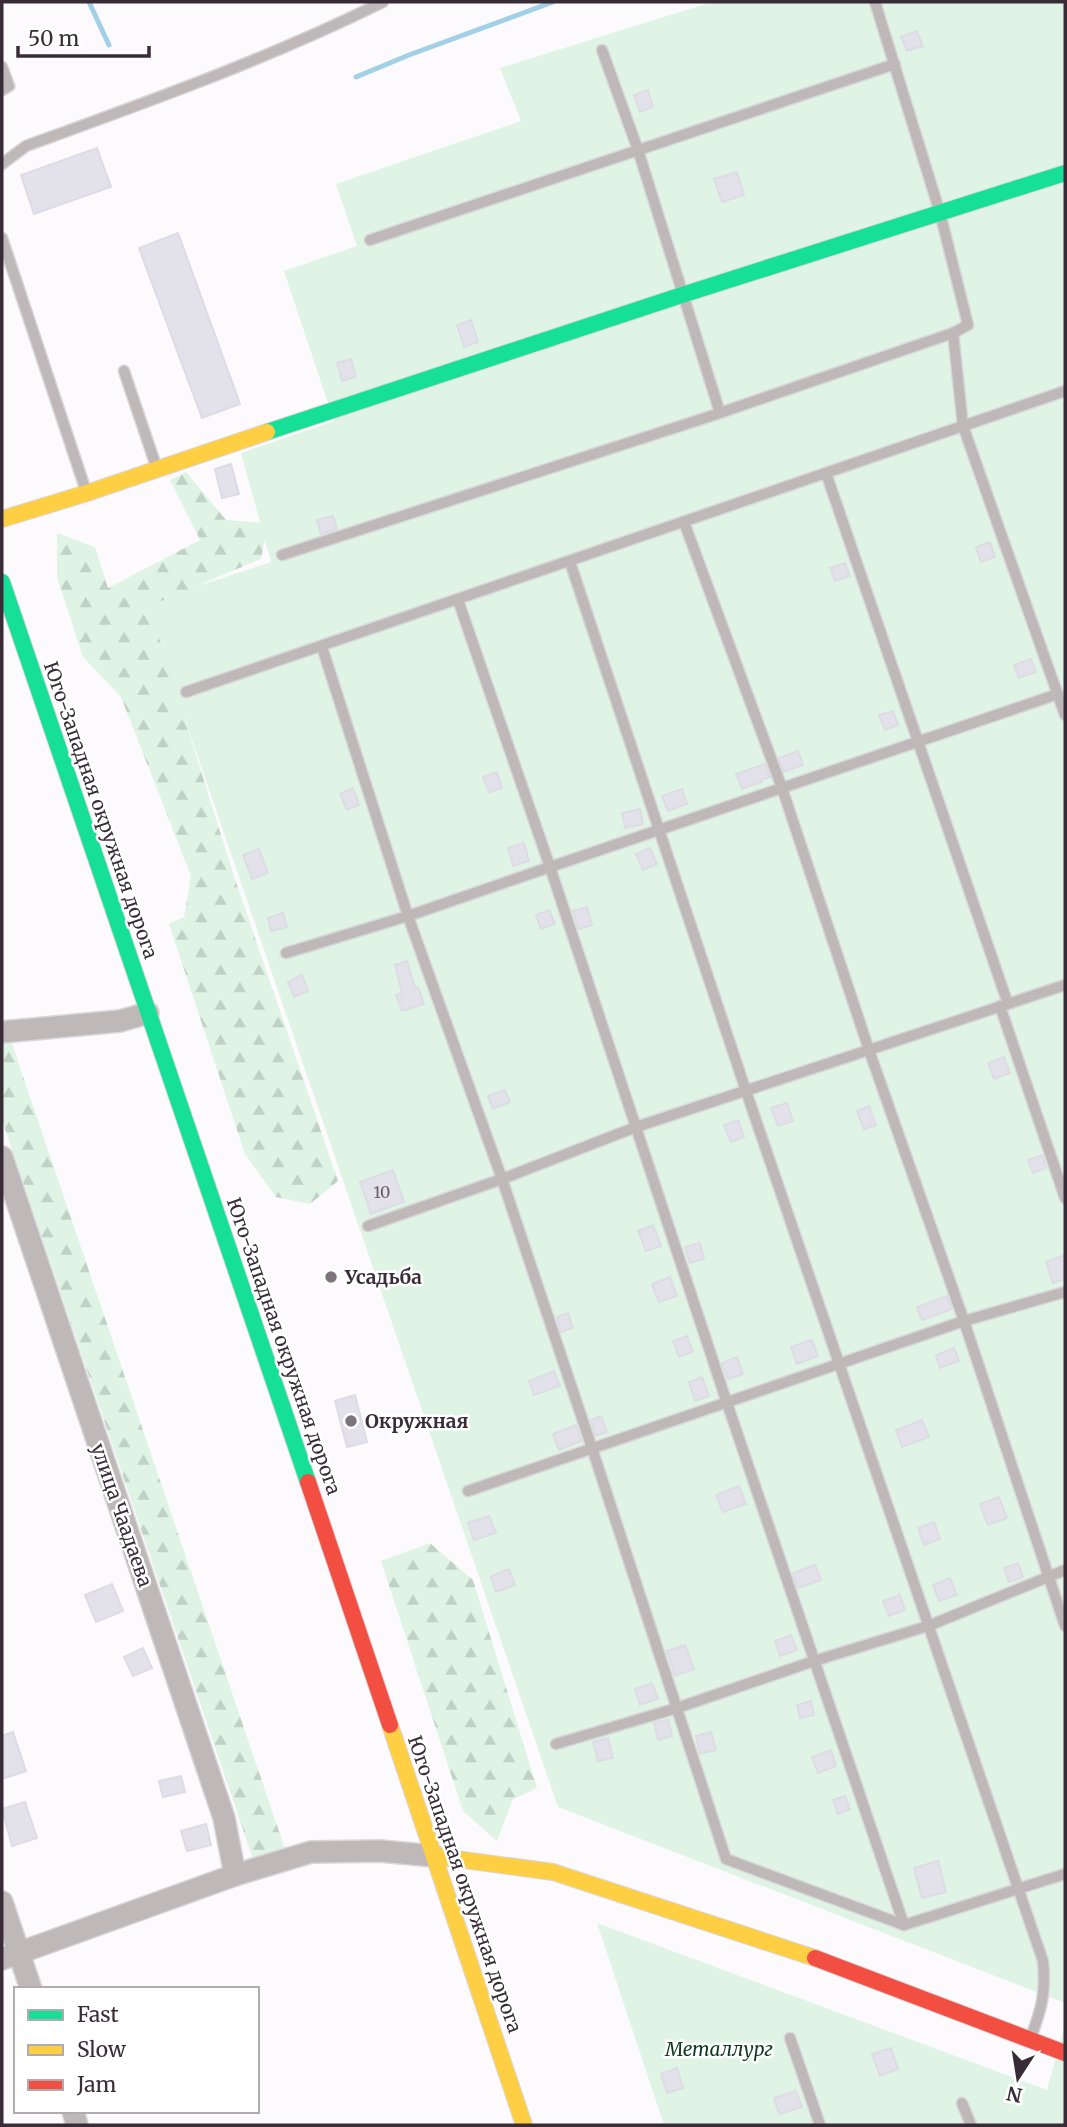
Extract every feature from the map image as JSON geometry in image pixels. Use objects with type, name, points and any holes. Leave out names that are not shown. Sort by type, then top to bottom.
[{"type":"main road","points":[[2,519],[87,494],[157,468],[682,295],[1065,173]]},
{"type":"main road","name":"Юго-Западная окружная дорога","points":[[2,582],[524,2125]]},
{"type":"main road","points":[[433,1856],[553,1872],[596,1885],[821,1960],[1065,2053]]},
{"type":"street","points":[[2,1032],[120,1021],[148,1013]]},
{"type":"street","name":"улица Чаадаева","points":[[2,1157],[224,1818],[235,1875]]},
{"type":"street","points":[[10,1956],[235,1875],[311,1852],[380,1851],[433,1856]]},
{"type":"street","points":[[2,1902],[10,1956],[30,1987]]},
{"type":"lane","points":[[2,164],[26,146],[200,82],[339,24],[383,2]]},
{"type":"lane","points":[[282,555],[720,413],[953,333],[968,325],[940,213],[876,2]]},
{"type":"lane","points":[[602,50],[638,150],[720,413]]},
{"type":"lane","points":[[370,240],[895,64]]},
{"type":"lane","points":[[2,67],[9,86],[2,90]]},
{"type":"lane","points":[[2,238],[87,494]]},
{"type":"lane","points":[[953,333],[963,426],[1065,715]]},
{"type":"lane","points":[[124,371],[157,468]]},
{"type":"lane","points":[[186,692],[1065,391]]},
{"type":"lane","points":[[827,473],[919,741],[1065,1198]]},
{"type":"lane","points":[[684,522],[782,788],[1065,1626]]},
{"type":"lane","points":[[570,562],[746,1091],[1043,1961],[1045,1987],[1039,2016],[1030,2039]]},
{"type":"lane","points":[[458,600],[904,1925]]},
{"type":"lane","points":[[322,647],[408,916],[502,1179],[726,1859],[904,1925],[1065,1874]]},
{"type":"lane","points":[[286,953],[408,916],[1058,694]]},
{"type":"lane","points":[[368,1226],[502,1179],[636,1127],[1065,985]]},
{"type":"lane","points":[[468,1491],[964,1321],[1065,1292]]},
{"type":"lane","points":[[556,1744],[677,1708],[814,1661],[928,1626],[1065,1570]]},
{"type":"lane","points":[[790,2038],[820,2125]]},
{"type":"lane","points":[[962,2103],[971,2125]]},
{"type":"green space","points":[[712,2],[1065,2],[1065,2003],[558,1807],[145,603],[271,562],[241,453],[334,421],[284,271],[357,246],[336,184],[521,121],[500,68]]},
{"type":"green space","points":[[186,472],[226,520],[268,523],[261,559],[149,606],[234,876],[338,1181],[310,1204],[276,1197],[245,1154],[169,924],[184,917],[191,876],[121,697],[83,657],[57,577],[57,533],[95,547],[108,588],[200,540],[170,480]]},
{"type":"green space","points":[[10,1038],[285,1849],[253,1859],[2,1120],[2,1039]]},
{"type":"green space","points":[[430,1543],[473,1580],[537,1788],[513,1799],[497,1841],[463,1811],[381,1561]]},
{"type":"green space","name":"Металлург","points":[[597,1923],[1047,2090],[1065,2023],[1065,2125],[664,2125]]},
{"type":"building","points":[[917,31],[923,46],[907,51],[901,37]]},
{"type":"building","points":[[648,90],[653,107],[640,112],[634,95]]},
{"type":"building","points":[[97,148],[111,187],[34,214],[21,175]]},
{"type":"building","points":[[737,172],[744,195],[722,202],[714,179]]},
{"type":"building","points":[[178,233],[240,404],[202,418],[139,248]]},
{"type":"building","points":[[471,320],[478,342],[464,347],[457,325]]},
{"type":"building","points":[[351,359],[356,377],[342,381],[337,363]]},
{"type":"building","points":[[231,464],[239,494],[222,498],[215,469]]},
{"type":"building","points":[[333,516],[337,529],[321,534],[317,520]]},
{"type":"building","points":[[990,542],[995,557],[981,562],[976,547]]},
{"type":"building","points":[[845,563],[850,576],[835,581],[830,568]]},
{"type":"building","points":[[1031,659],[1036,672],[1019,678],[1014,665]]},
{"type":"building","points":[[893,711],[898,725],[885,730],[879,715]]},
{"type":"building","points":[[798,751],[803,765],[784,772],[779,758]]},
{"type":"building","points":[[765,764],[770,777],[742,789],[736,774]]},
{"type":"building","points":[[497,772],[502,788],[489,792],[483,777]]},
{"type":"building","points":[[353,788],[359,805],[347,810],[340,794]]},
{"type":"building","points":[[682,789],[687,804],[668,811],[662,796]]},
{"type":"building","points":[[640,809],[643,824],[625,828],[622,813]]},
{"type":"building","points":[[524,843],[529,861],[513,866],[508,848]]},
{"type":"building","points":[[650,848],[657,864],[643,870],[636,854]]},
{"type":"building","points":[[259,849],[268,873],[252,879],[243,855]]},
{"type":"building","points":[[587,907],[592,925],[579,929],[573,911]]},
{"type":"building","points":[[549,910],[555,924],[541,929],[536,915]]},
{"type":"building","points":[[283,913],[287,927],[271,931],[268,918]]},
{"type":"building","points":[[407,961],[415,988],[418,987],[424,1004],[402,1011],[396,995],[402,993],[395,965]]},
{"type":"building","points":[[302,975],[308,991],[294,997],[288,982]]},
{"type":"building","points":[[1004,1057],[1010,1073],[994,1079],[988,1063]]},
{"type":"building","points":[[505,1090],[510,1102],[493,1109],[488,1096]]},
{"type":"building","points":[[787,1103],[793,1121],[778,1126],[771,1108]]},
{"type":"building","points":[[869,1106],[876,1125],[864,1130],[857,1111]]},
{"type":"building","points":[[738,1120],[744,1137],[731,1142],[724,1125]]},
{"type":"building","points":[[1042,1155],[1046,1168],[1033,1173],[1028,1160]]},
{"type":"building","points":[[393,1170],[404,1202],[371,1214],[360,1182]]},
{"type":"building","points":[[653,1225],[661,1246],[646,1251],[638,1231]]},
{"type":"building","points":[[700,1243],[704,1259],[690,1263],[685,1247]]},
{"type":"building","points":[[1065,1255],[1065,1279],[1053,1283],[1046,1262]]},
{"type":"building","points":[[670,1277],[677,1296],[659,1302],[652,1284]]},
{"type":"building","points":[[947,1296],[952,1309],[922,1320],[917,1307]]},
{"type":"building","points":[[568,1313],[573,1328],[561,1332],[557,1317]]},
{"type":"building","points":[[687,1336],[693,1352],[679,1357],[673,1341]]},
{"type":"building","points":[[812,1340],[818,1356],[797,1364],[791,1347]]},
{"type":"building","points":[[954,1348],[959,1361],[940,1368],[936,1355]]},
{"type":"building","points":[[737,1357],[743,1374],[728,1379],[722,1363]]},
{"type":"building","points":[[554,1371],[560,1386],[534,1395],[529,1381]]},
{"type":"building","points":[[702,1377],[709,1396],[695,1401],[689,1382]]},
{"type":"building","name":"Окружная","points":[[355,1395],[367,1442],[347,1447],[335,1401]]},
{"type":"building","points":[[601,1416],[607,1432],[596,1436],[591,1420]]},
{"type":"building","points":[[922,1420],[929,1437],[902,1447],[896,1430]]},
{"type":"building","points":[[576,1425],[581,1441],[559,1450],[553,1434]]},
{"type":"building","points":[[739,1486],[746,1504],[723,1512],[716,1495]]},
{"type":"building","points":[[999,1497],[1007,1518],[988,1525],[980,1504]]},
{"type":"building","points":[[489,1516],[496,1533],[474,1540],[468,1523]]},
{"type":"building","points":[[934,1522],[940,1539],[924,1545],[918,1528]]},
{"type":"building","points":[[1018,1563],[1023,1577],[1009,1582],[1004,1568]]},
{"type":"building","points":[[815,1565],[821,1580],[798,1588],[793,1573]]},
{"type":"building","points":[[509,1569],[515,1585],[496,1592],[491,1576]]},
{"type":"building","points":[[950,1578],[957,1595],[939,1601],[933,1585]]},
{"type":"building","points":[[112,1584],[123,1611],[96,1622],[85,1595]]},
{"type":"building","points":[[900,1595],[905,1610],[889,1616],[883,1601]]},
{"type":"building","points":[[791,1635],[797,1650],[780,1656],[775,1641]]},
{"type":"building","points":[[685,1645],[694,1669],[675,1676],[667,1651]]},
{"type":"building","points":[[143,1648],[152,1668],[133,1676],[124,1657]]},
{"type":"building","points":[[652,1683],[658,1699],[640,1705],[635,1689]]},
{"type":"building","points":[[811,1701],[814,1715],[800,1718],[797,1705]]},
{"type":"building","points":[[668,1720],[672,1736],[658,1740],[654,1723]]},
{"type":"building","points":[[13,1732],[26,1771],[2,1779],[2,1736]]},
{"type":"building","points":[[711,1732],[716,1750],[700,1754],[696,1736]]},
{"type":"building","points":[[608,1738],[613,1758],[598,1761],[593,1742]]},
{"type":"building","points":[[831,1750],[836,1766],[818,1773],[812,1757]]},
{"type":"building","points":[[181,1776],[185,1792],[163,1797],[159,1781]]},
{"type":"building","points":[[845,1796],[850,1809],[838,1814],[833,1800]]},
{"type":"building","points":[[25,1802],[37,1838],[12,1846],[2,1809]]},
{"type":"building","points":[[206,1824],[211,1845],[187,1851],[181,1831]]},
{"type":"building","points":[[938,1861],[946,1892],[922,1898],[914,1868]]},
{"type":"building","points":[[891,2048],[898,2069],[880,2076],[872,2054]]},
{"type":"building","points":[[677,2068],[683,2088],[667,2093],[661,2074]]},
{"type":"building","points":[[796,2091],[802,2107],[779,2114],[774,2098]]},
{"type":"waterway","points":[[89,2],[109,45]]},
{"type":"waterway","points":[[356,77],[553,2]]},
{"type":"traffic: fast","points":[[267,432],[682,295],[1065,173]]},
{"type":"traffic: fast","points":[[2,582],[308,1482]]},
{"type":"traffic: slow","points":[[2,519],[267,432]]},
{"type":"traffic: slow","points":[[390,1725],[524,2125]]},
{"type":"traffic: slow","points":[[434,1856],[553,1872],[815,1958]]},
{"type":"traffic: jam","points":[[308,1482],[390,1725]]},
{"type":"traffic: jam","points":[[815,1958],[1065,2053]]},
{"type":"place","name":"Усадьба","points":[[331,1277]]},
{"type":"place","name":"Окружная","points":[[351,1421]]}]
